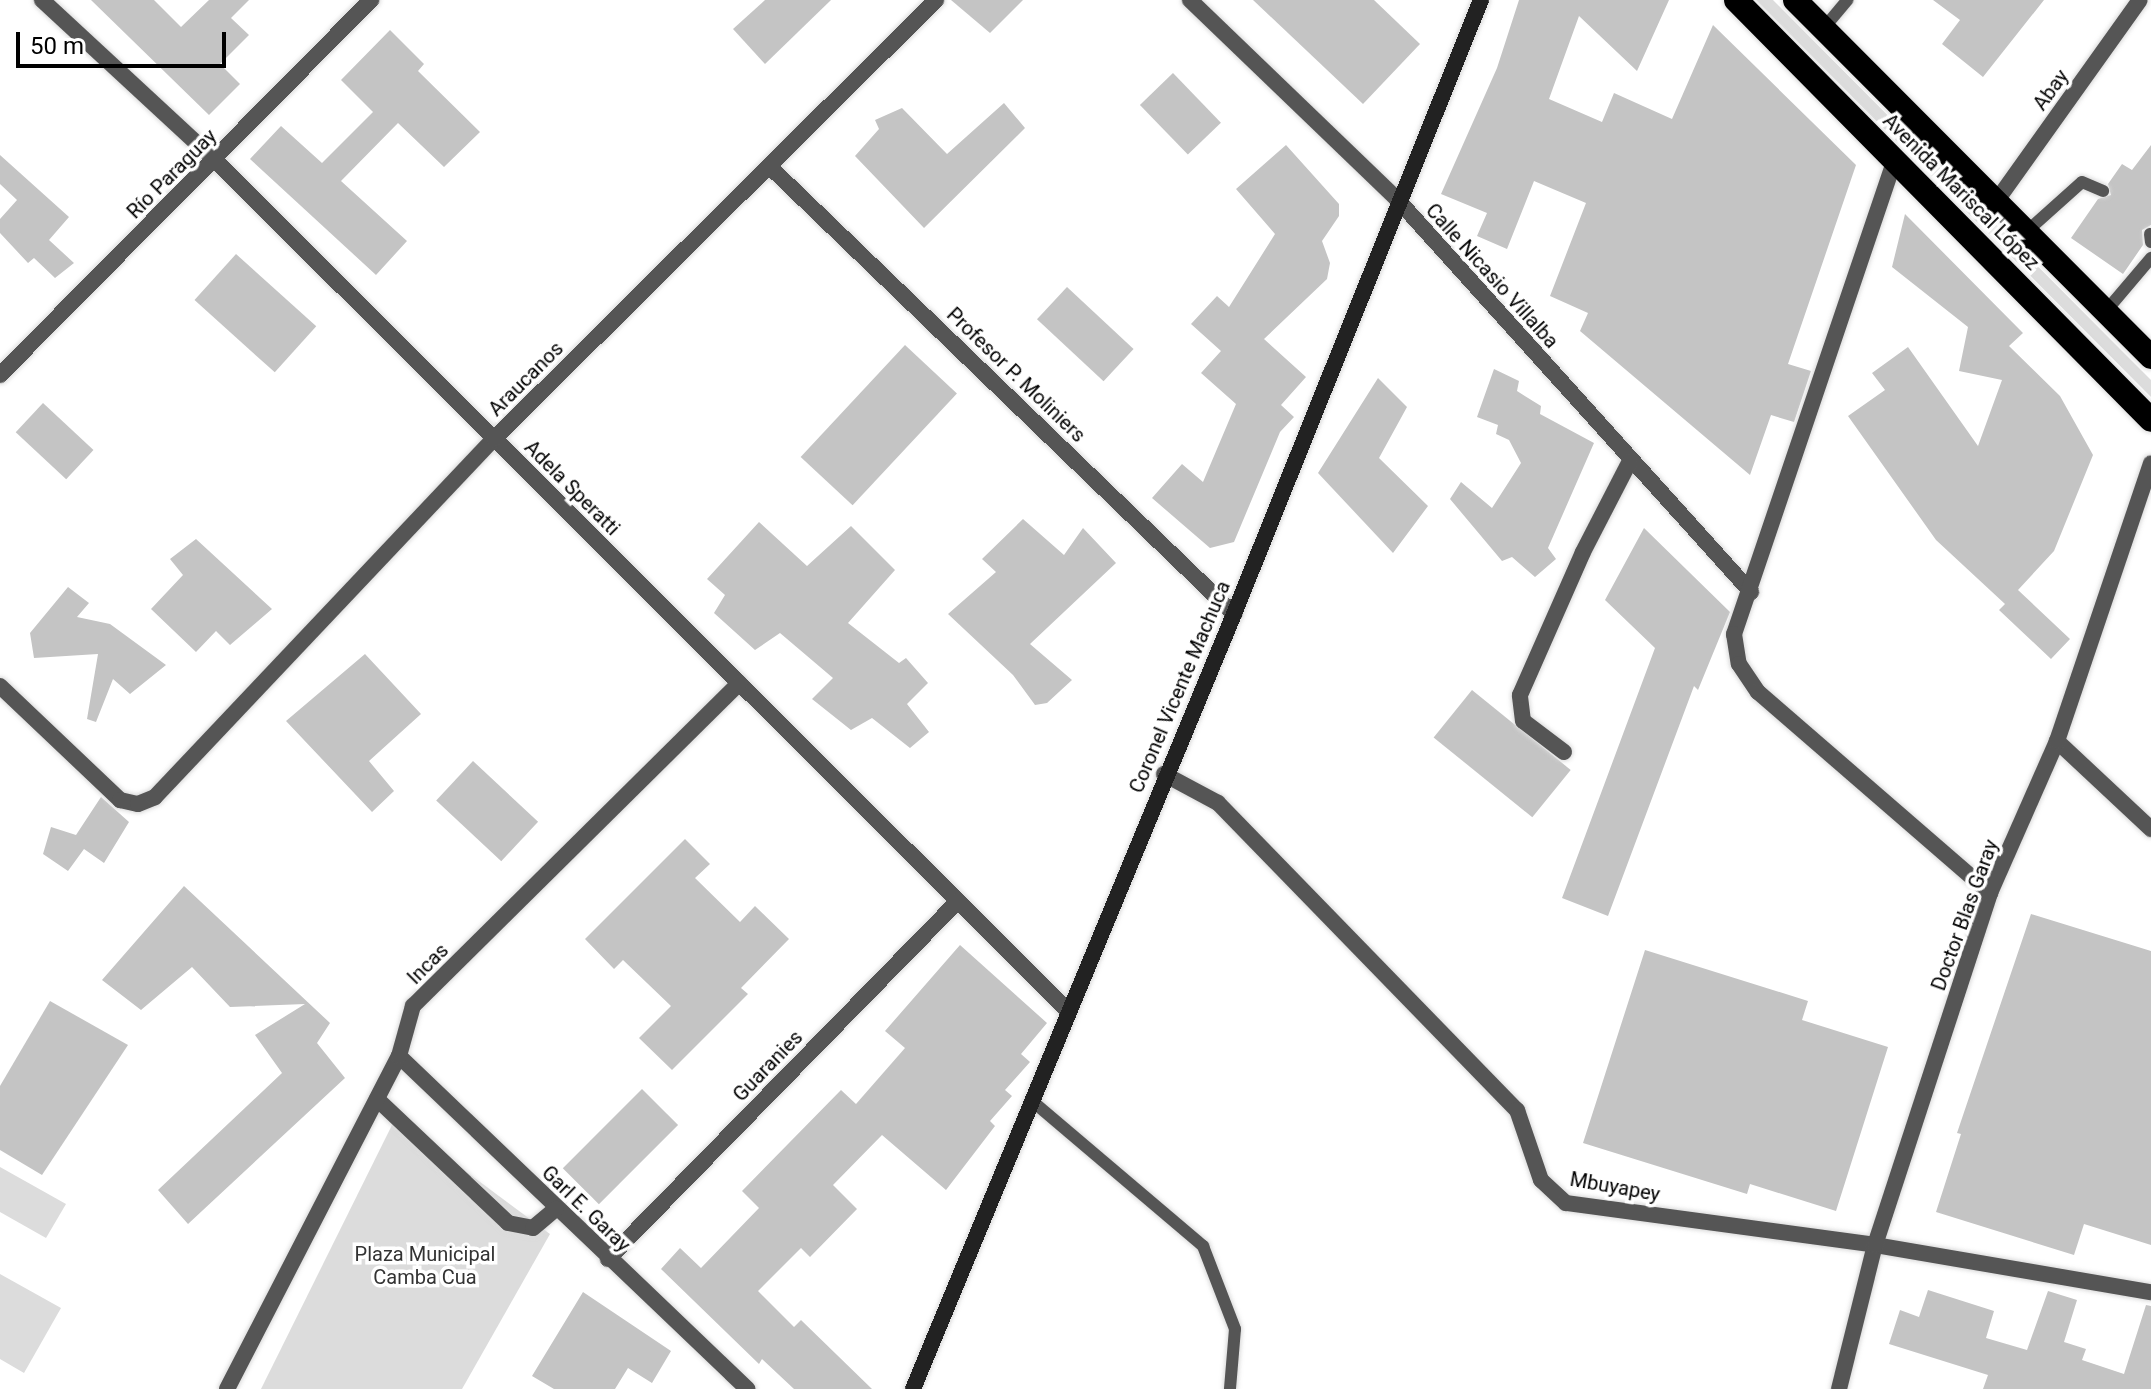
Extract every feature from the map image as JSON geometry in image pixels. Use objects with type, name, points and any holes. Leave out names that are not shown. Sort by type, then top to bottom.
[{"type":"highway","name":"Avenida Mariscal López","points":[[1736,0],[2151,420]]},
{"type":"highway","name":"Avenida Mariscal López","points":[[1795,0],[2151,357]]},
{"type":"street","name":"Adela Speratti","points":[[42,0],[214,159],[1067,1010]]},
{"type":"street","name":"Río Paraguay","points":[[0,375],[371,0]]},
{"type":"street","name":"Araucanos","points":[[0,686],[120,800],[138,804],[155,797],[494,439],[936,0]]},
{"type":"street","name":"Calle Nicasio Villalba","points":[[1190,0],[1397,199],[1751,592]]},
{"type":"street","name":"Coronel Vicente Machuca","points":[[913,1389],[1164,774],[1234,614],[1397,199],[1481,0]]},
{"type":"street","name":"Abay","points":[[1995,203],[2140,0]]},
{"type":"street","points":[[1895,159],[1751,592],[1734,634],[1739,664],[1758,692],[1990,893]]},
{"type":"street","name":"Profesor P. Moliniers","points":[[769,166],[1234,614]]},
{"type":"street","points":[[1564,752],[1523,721],[1520,695],[1583,552],[1630,461]]},
{"type":"street","name":"Doctor Blas Garay","points":[[1839,1389],[1875,1245],[1990,893],[2057,741],[2151,463]]},
{"type":"street","name":"Incas","points":[[227,1389],[399,1056],[413,1006],[739,683]]},
{"type":"street","points":[[2057,741],[2151,829]]},
{"type":"street","name":"Mbuyapey","points":[[1164,774],[1218,803],[1517,1110],[1541,1180],[1552,1194],[1566,1203],[1875,1245],[2151,1292]]},
{"type":"street","name":"Guaranies","points":[[608,1259],[958,901]]},
{"type":"street","name":"Garl E. Garay","points":[[399,1056],[747,1389]]},
{"type":"street","points":[[377,1099],[508,1223],[533,1228],[556,1209]]},
{"type":"lane","points":[[1823,29],[1847,0]]},
{"type":"lane","points":[[2025,233],[2082,182],[2103,191]]},
{"type":"lane","points":[[2150,234],[2151,242]]},
{"type":"lane","points":[[2106,311],[2151,258]]},
{"type":"lane","points":[[1031,1100],[1203,1246],[1235,1329],[1230,1389]]},
{"type":"green space","points":[[1756,0],[1773,0],[2151,380],[2151,397]]},
{"type":"green space","name":"Plaza Municipal Camba Cua","points":[[395,1119],[550,1234],[462,1389],[261,1389]]},
{"type":"green space","points":[[0,1167],[66,1204],[46,1238],[0,1212]]},
{"type":"green space","points":[[0,1274],[61,1308],[24,1373],[0,1359]]},
{"type":"building","points":[[91,0],[154,0],[181,27],[209,0],[249,0],[231,18],[249,35],[220,64],[240,84],[209,115]]},
{"type":"building","points":[[765,0],[831,0],[765,64],[733,29]]},
{"type":"building","points":[[951,0],[1023,0],[990,33]]},
{"type":"building","points":[[1253,0],[1374,0],[1420,44],[1363,104]]},
{"type":"building","points":[[1519,0],[1669,0],[1637,71],[1579,16],[1549,99],[1602,122],[1614,93],[1672,119],[1713,25],[1856,165],[1788,364],[1811,371],[1794,422],[1771,415],[1750,475],[1580,331],[1588,313],[1550,296],[1586,203],[1534,181],[1507,249],[1477,236],[1487,213],[1441,194],[1497,68]]},
{"type":"building","points":[[1933,0],[2044,0],[1983,77],[1942,44],[1960,20]]},
{"type":"building","points":[[390,30],[424,64],[418,71],[480,132],[444,167],[398,123],[341,181],[407,241],[376,275],[250,159],[281,126],[322,163],[373,112],[341,80]]},
{"type":"building","points":[[1173,73],[1221,123],[1188,155],[1140,105]]},
{"type":"building","points":[[1004,103],[1025,128],[924,228],[855,156],[879,129],[875,120],[902,108],[947,154]]},
{"type":"building","points":[[1286,145],[1339,204],[1339,216],[1322,241],[1330,263],[1327,279],[1264,339],[1306,377],[1281,405],[1294,417],[1280,432],[1234,542],[1210,548],[1152,498],[1182,464],[1203,482],[1236,404],[1201,373],[1221,351],[1191,324],[1217,296],[1229,307],[1275,234],[1236,189]]},
{"type":"building","points":[[2151,145],[2151,225],[2142,230],[2143,245],[2123,274],[2071,238],[2098,199],[2111,195],[2108,184],[2122,164],[2132,170]]},
{"type":"building","points":[[0,155],[69,217],[49,240],[74,263],[55,278],[34,258],[28,263],[0,233],[0,219],[17,200],[0,184]]},
{"type":"building","points":[[1905,214],[2023,333],[2009,346],[2060,396],[2093,455],[2054,551],[2018,590],[2070,639],[2051,659],[1999,610],[2005,604],[1936,540],[1848,416],[1885,390],[1872,373],[1908,347],[1978,446],[2002,380],[1959,371],[1968,327],[1892,267]]},
{"type":"building","points":[[236,254],[316,326],[275,372],[195,300]]},
{"type":"building","points":[[1067,287],[1134,349],[1104,381],[1037,319]]},
{"type":"building","points":[[905,345],[957,393],[853,505],[801,457]]},
{"type":"building","points":[[1494,369],[1519,381],[1517,391],[1541,406],[1540,414],[1594,443],[1548,548],[1556,559],[1535,577],[1512,557],[1502,561],[1450,499],[1461,482],[1492,508],[1521,463],[1509,440],[1496,434],[1498,425],[1477,417]]},
{"type":"building","points":[[1378,378],[1407,407],[1379,458],[1428,506],[1393,553],[1318,473]]},
{"type":"building","points":[[43,403],[93,450],[66,479],[16,432]]},
{"type":"building","points":[[1023,519],[1064,555],[1083,528],[1116,563],[1030,644],[1072,680],[1047,703],[1035,705],[1013,675],[948,614],[996,572],[982,559]]},
{"type":"building","points":[[759,522],[807,566],[851,526],[895,570],[848,623],[899,663],[906,658],[928,683],[907,704],[929,732],[910,748],[872,718],[851,730],[812,699],[833,678],[780,633],[755,650],[714,613],[725,595],[707,579]]},
{"type":"building","points":[[1644,528],[1730,612],[1698,690],[1694,686],[1608,916],[1562,898],[1655,648],[1605,600]]},
{"type":"building","points":[[196,539],[272,609],[230,645],[216,631],[196,652],[151,609],[183,575],[170,559]]},
{"type":"building","points":[[68,587],[89,603],[77,617],[110,624],[166,665],[130,694],[113,679],[96,722],[87,719],[98,654],[34,658],[30,633]]},
{"type":"building","points":[[365,654],[421,714],[369,761],[394,791],[372,812],[286,721]]},
{"type":"building","points":[[1472,690],[1571,770],[1532,817],[1434,737]]},
{"type":"building","points":[[473,761],[538,822],[501,861],[436,800]]},
{"type":"building","points":[[101,797],[129,822],[104,863],[84,849],[68,871],[43,854],[51,827],[76,835]]},
{"type":"building","points":[[685,839],[710,864],[695,878],[740,922],[755,906],[789,939],[741,988],[748,994],[672,1070],[639,1038],[671,1006],[623,960],[614,969],[585,939]]},
{"type":"building","points":[[184,886],[330,1023],[317,1043],[345,1078],[188,1224],[158,1190],[282,1073],[255,1035],[305,1004],[230,1007],[192,967],[141,1010],[102,980]]},
{"type":"building","points":[[2031,914],[2151,951],[2151,1245],[2084,1224],[2074,1255],[1936,1212],[1961,1134],[1957,1133]]},
{"type":"building","points":[[960,945],[1047,1023],[1021,1054],[1030,1062],[1005,1090],[1012,1096],[990,1121],[995,1126],[946,1190],[882,1135],[833,1185],[857,1209],[810,1257],[801,1248],[758,1291],[794,1327],[801,1320],[872,1389],[794,1389],[762,1359],[759,1364],[661,1269],[680,1248],[701,1268],[759,1208],[742,1191],[841,1090],[856,1104],[905,1048],[885,1031]]},
{"type":"building","points":[[1645,950],[1808,1001],[1802,1020],[1888,1047],[1836,1211],[1750,1184],[1747,1194],[1583,1143]]},
{"type":"building","points":[[50,1001],[128,1045],[42,1175],[0,1150],[0,1086]]},
{"type":"building","points":[[642,1089],[678,1125],[599,1204],[563,1168]]},
{"type":"building","points":[[1928,1290],[1994,1311],[1986,1338],[2027,1350],[2048,1291],[2077,1300],[2064,1342],[2086,1349],[2082,1360],[2124,1374],[2146,1305],[2151,1306],[2151,1389],[1983,1389],[1988,1375],[1889,1344],[1900,1310],[1919,1317]]},
{"type":"building","points":[[583,1292],[671,1351],[652,1383],[628,1368],[615,1389],[554,1389],[532,1376]]}]
